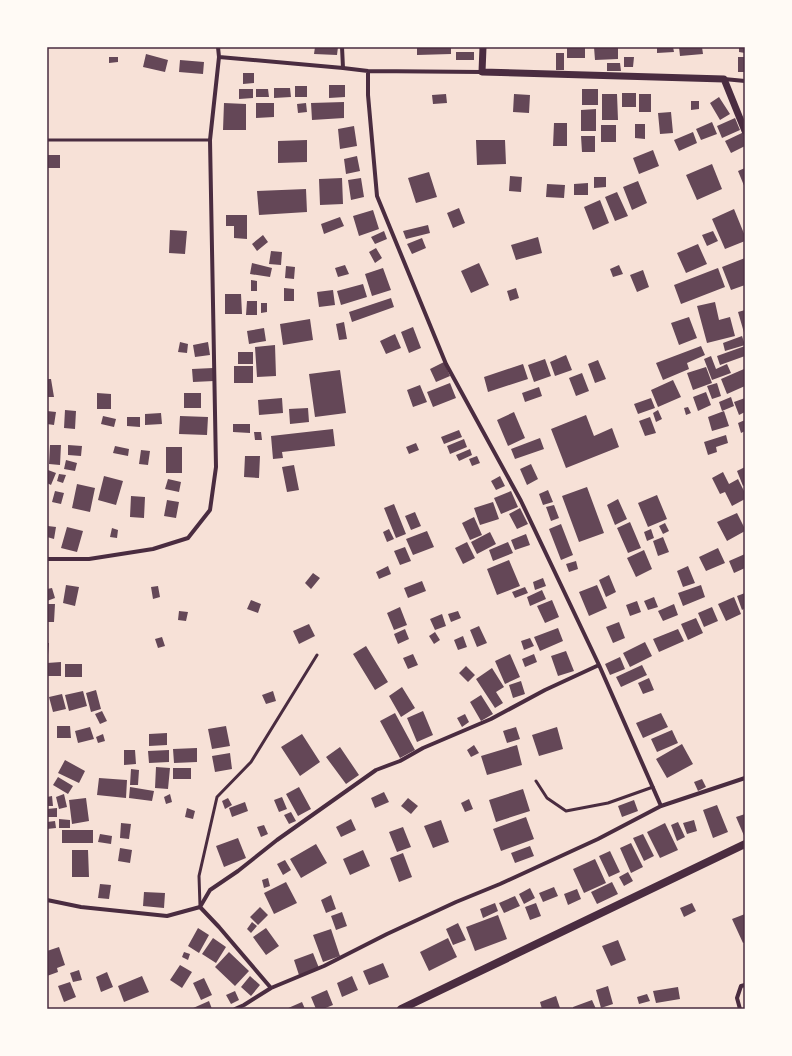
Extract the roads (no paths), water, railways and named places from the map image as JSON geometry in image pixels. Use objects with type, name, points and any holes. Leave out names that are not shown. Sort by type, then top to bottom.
[{"type":"main road","points":[[401,1009],[745,844]]},
{"type":"street","points":[[47,560],[90,559],[153,550],[188,538],[210,510],[216,467],[210,140],[219,58],[218,47]]},
{"type":"street","points":[[342,47],[343,68]]},
{"type":"street","points":[[482,72],[483,47]]},
{"type":"street","points":[[219,58],[368,71],[482,72],[724,79],[745,81]]},
{"type":"street","points":[[368,71],[368,95],[377,196],[446,364],[521,501],[599,665],[662,806]]},
{"type":"street","points":[[724,79],[745,130]]},
{"type":"street","points":[[47,900],[81,907],[168,916],[200,907],[210,890],[238,871],[277,840],[376,770],[400,761],[423,748],[491,719],[546,690],[599,665]]},
{"type":"street","points":[[235,1009],[271,988],[324,966],[387,934],[456,902],[500,884],[598,839],[662,806],[745,778]]},
{"type":"street","points":[[200,907],[271,988]]},
{"type":"street","points":[[740,1009],[737,998],[741,986],[745,985]]},
{"type":"lane","points":[[47,140],[210,140]]},
{"type":"lane","points":[[200,907],[199,876],[217,796],[251,762],[317,655]]},
{"type":"lane","points":[[536,781],[547,798],[566,811],[608,803],[653,787]]}]
